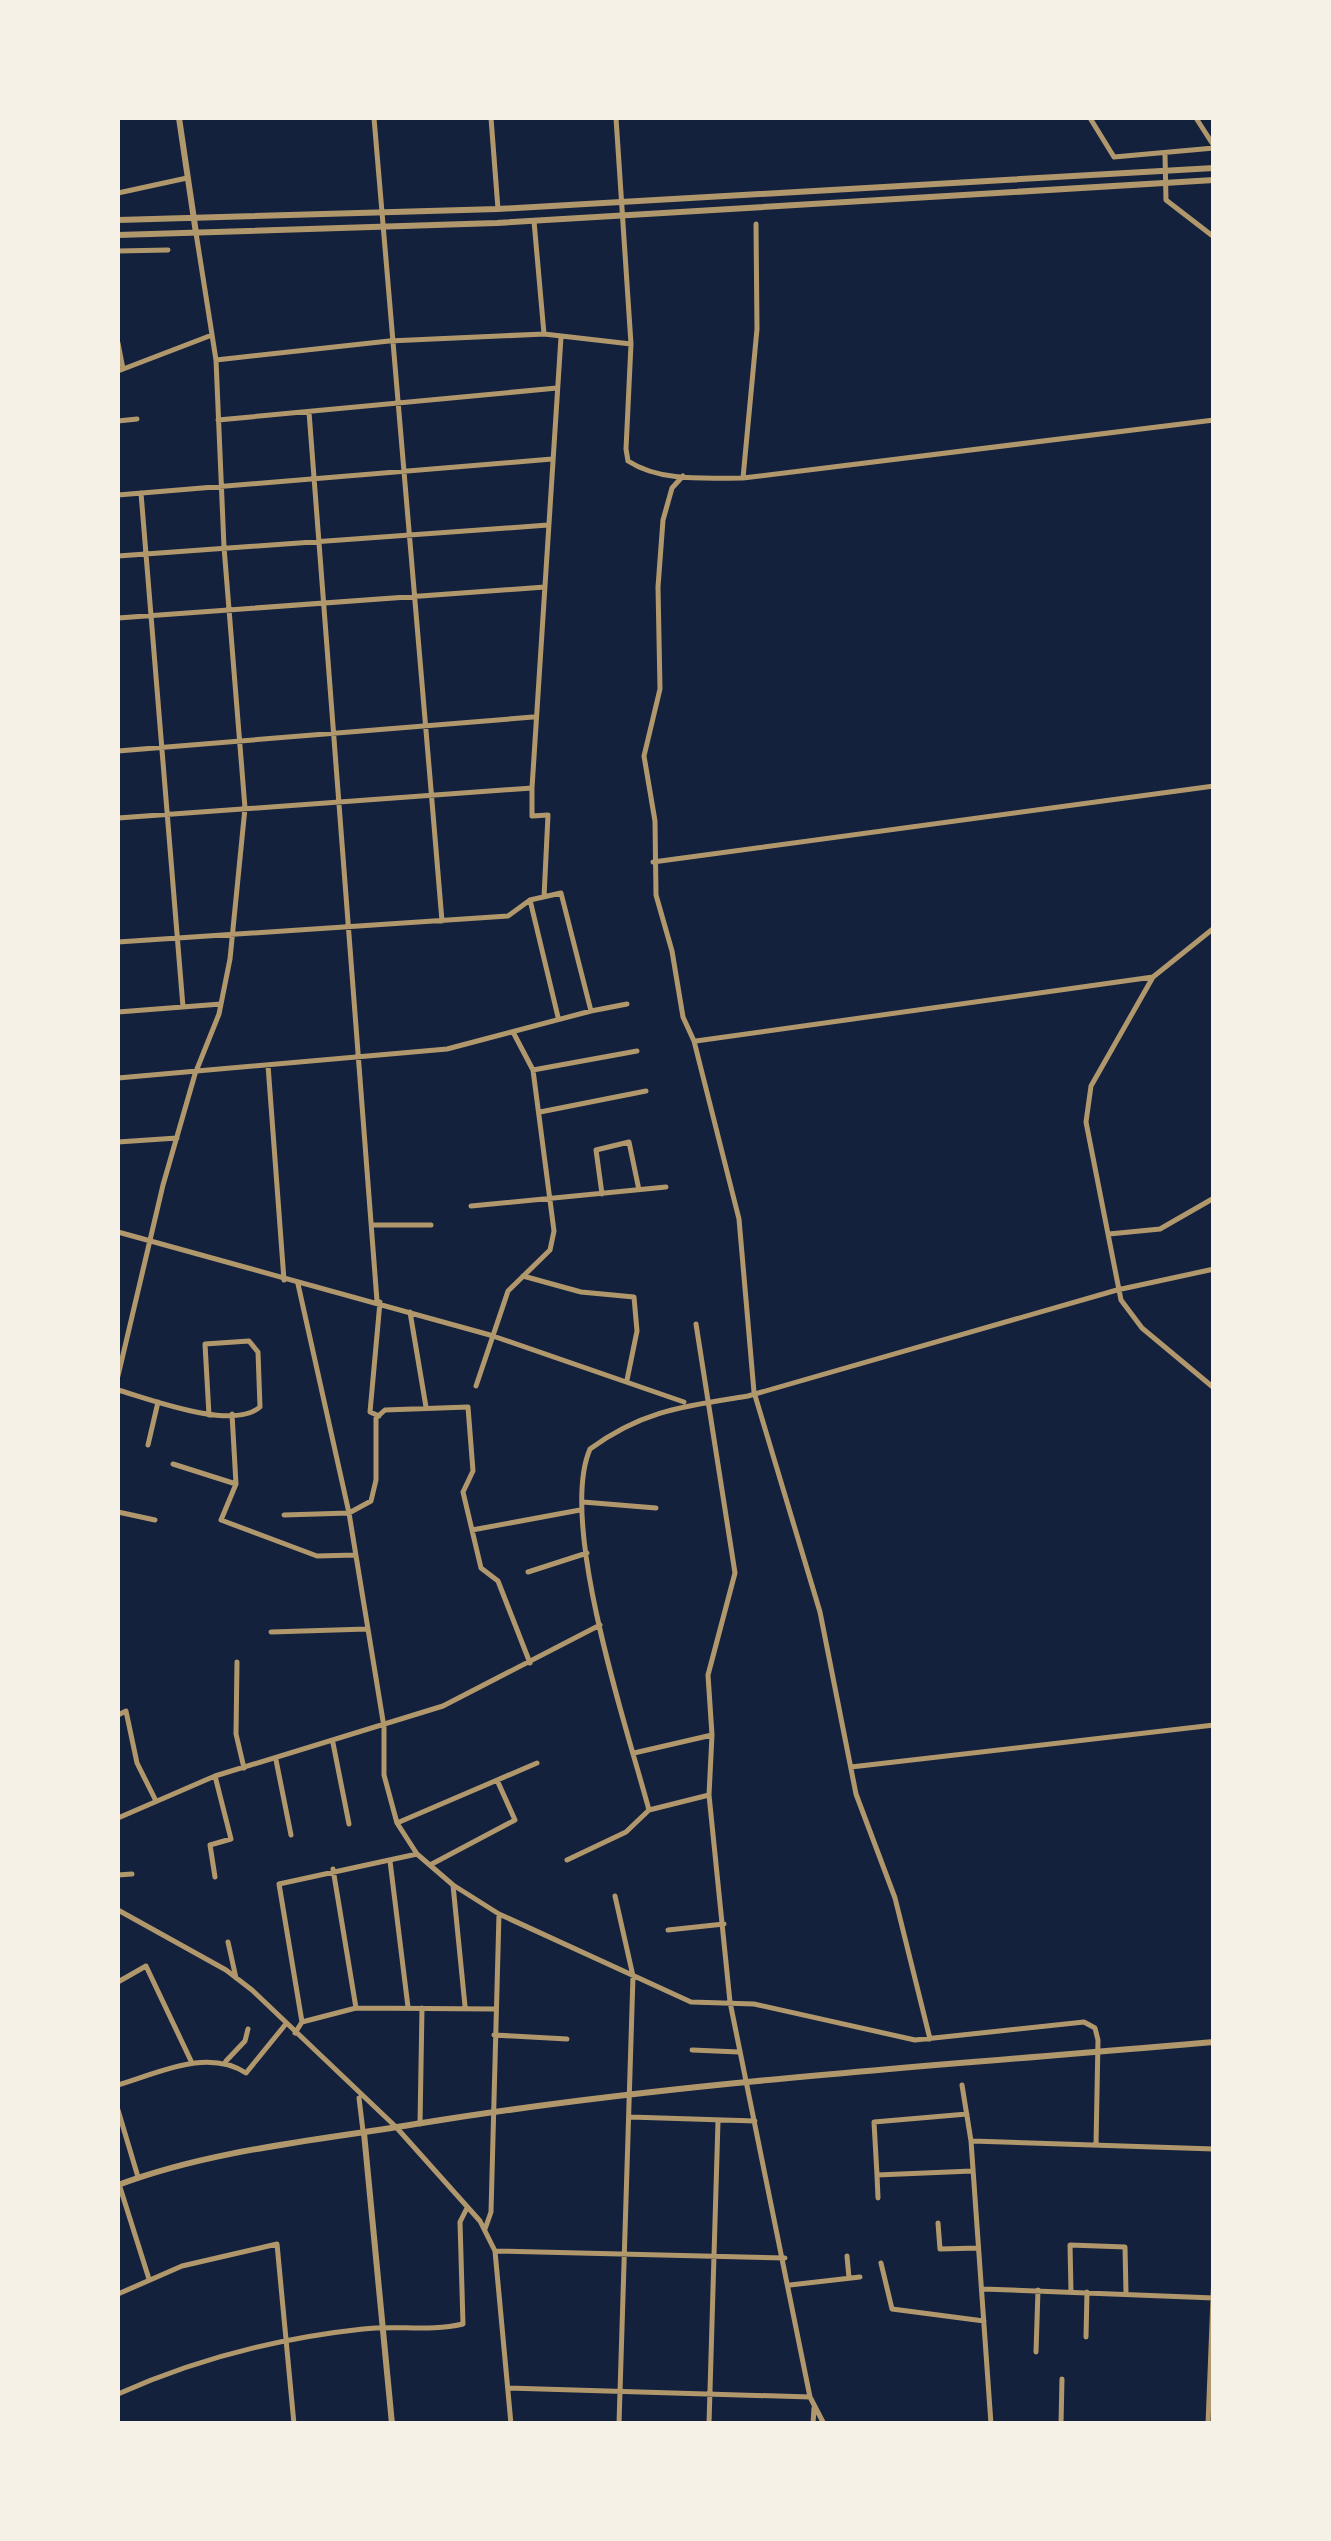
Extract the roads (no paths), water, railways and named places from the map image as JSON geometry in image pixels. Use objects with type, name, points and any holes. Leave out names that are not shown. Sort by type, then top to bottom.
[{"type":"street","points":[[118,1376],[148,1240],[195,1074],[221,1004],[234,934],[244,808],[220,487],[216,360],[179,118]]},
{"type":"street","points":[[374,118],[389,341],[411,533],[442,920]]},
{"type":"street","points":[[491,118],[498,210]]},
{"type":"street","points":[[616,118],[632,344],[625,418],[628,461],[640,468],[682,476],[743,478],[1214,420]]},
{"type":"street","points":[[1090,118],[1114,157],[1214,147],[1196,118]]},
{"type":"street","points":[[1165,154],[1162,182],[1166,200],[1214,237]]},
{"type":"street","points":[[118,220],[498,210],[1214,168]]},
{"type":"street","points":[[118,193],[187,178]]},
{"type":"street","points":[[118,235],[622,217],[1214,180]]},
{"type":"street","points":[[534,221],[544,334]]},
{"type":"street","points":[[743,478],[757,329],[756,224]]},
{"type":"street","points":[[118,251],[168,250]]},
{"type":"street","points":[[216,360],[389,341],[544,334],[632,344]]},
{"type":"street","points":[[118,343],[120,370],[212,335]]},
{"type":"street","points":[[544,897],[548,815],[532,816],[532,788],[561,337]]},
{"type":"street","points":[[218,420],[557,388]]},
{"type":"street","points":[[309,412],[378,1302],[370,1412],[379,1416]]},
{"type":"street","points":[[118,421],[136,418]]},
{"type":"street","points":[[118,494],[552,460]]},
{"type":"street","points":[[682,476],[672,488],[663,520],[660,689],[644,756],[656,821],[656,896],[672,951],[682,1017],[694,1041],[739,1219],[754,1392],[820,1612],[856,1794],[895,1898],[930,2039]]},
{"type":"street","points":[[141,493],[183,1006]]},
{"type":"street","points":[[118,556],[548,526]]},
{"type":"street","points":[[118,618],[545,587]]},
{"type":"street","points":[[118,751],[535,717]]},
{"type":"street","points":[[653,862],[1214,786]]},
{"type":"street","points":[[118,818],[532,788]]},
{"type":"street","points":[[118,942],[508,916],[530,900],[561,893],[591,1011]]},
{"type":"street","points":[[530,900],[558,1017]]},
{"type":"street","points":[[1214,928],[1153,978],[1088,1100],[1092,1168],[1109,1234],[1117,1290],[1142,1328],[1214,1388]]},
{"type":"street","points":[[694,1041],[1153,978]]},
{"type":"street","points":[[118,1012],[221,1004]]},
{"type":"street","points":[[118,1078],[195,1074],[447,1048],[558,1017],[626,1004]]},
{"type":"street","points":[[476,1386],[508,1290],[550,1250],[554,1231],[533,1070],[513,1032]]},
{"type":"street","points":[[533,1070],[637,1051]]},
{"type":"street","points":[[268,1065],[284,1280]]},
{"type":"street","points":[[540,1112],[646,1091]]},
{"type":"street","points":[[118,1142],[177,1138]]},
{"type":"street","points":[[602,1194],[596,1150],[629,1142],[639,1190]]},
{"type":"street","points":[[471,1206],[666,1187]]},
{"type":"street","points":[[1109,1234],[1160,1229],[1214,1198]]},
{"type":"street","points":[[372,1225],[430,1224]]},
{"type":"street","points":[[118,1232],[490,1335],[686,1403]]},
{"type":"street","points":[[649,1810],[600,1625],[588,1552],[580,1477],[590,1449],[649,1414],[686,1403],[706,1403],[754,1392],[1117,1290],[1214,1269]]},
{"type":"street","points":[[523,1276],[581,1292],[634,1297],[637,1330],[627,1381]]},
{"type":"street","points":[[298,1284],[349,1513],[384,1727],[384,1774],[397,1823],[418,1854],[454,1885],[498,1914],[691,2002],[730,2002],[811,2015],[916,2040],[1084,2022],[1095,2028],[1099,2052],[1096,2145]]},
{"type":"street","points":[[410,1311],[426,1407]]},
{"type":"street","points":[[696,1324],[735,1572],[710,1657],[712,1736],[708,1795],[730,2002],[785,2258],[810,2397],[824,2424]]},
{"type":"street","points":[[118,1390],[209,1415],[253,1414],[260,1408],[258,1352],[249,1341],[206,1344],[209,1415]]},
{"type":"street","points":[[148,1445],[158,1402]]},
{"type":"street","points":[[284,1515],[349,1513],[371,1501],[379,1416],[385,1410],[468,1408],[473,1471],[463,1492],[480,1568],[498,1581],[530,1663]]},
{"type":"street","points":[[232,1414],[236,1484],[221,1520],[317,1556],[356,1554]]},
{"type":"street","points":[[173,1464],[236,1484]]},
{"type":"street","points":[[472,1530],[581,1506],[656,1508]]},
{"type":"street","points":[[118,1512],[155,1520]]},
{"type":"street","points":[[528,1572],[588,1552]]},
{"type":"street","points":[[118,1818],[216,1776],[443,1706],[600,1625]]},
{"type":"street","points":[[271,1632],[367,1629]]},
{"type":"street","points":[[236,1662],[236,1734],[244,1768]]},
{"type":"street","points":[[118,1715],[126,1711],[137,1764],[156,1802]]},
{"type":"street","points":[[851,1767],[1214,1725]]},
{"type":"street","points":[[634,1754],[712,1736]]},
{"type":"street","points":[[333,1743],[349,1824]]},
{"type":"street","points":[[276,1759],[292,1836]]},
{"type":"street","points":[[397,1823],[537,1764]]},
{"type":"street","points":[[216,1776],[231,1839],[210,1845],[216,1876]]},
{"type":"street","points":[[430,1864],[515,1820],[496,1780]]},
{"type":"street","points":[[567,1860],[626,1832],[649,1810],[708,1795]]},
{"type":"street","points":[[295,2033],[302,2022],[279,1884],[333,1869],[418,1854]]},
{"type":"street","points":[[390,1861],[408,2008]]},
{"type":"street","points":[[333,1869],[356,2008]]},
{"type":"street","points":[[118,1875],[132,1874]]},
{"type":"street","points":[[454,1885],[465,2008]]},
{"type":"street","points":[[615,1896],[633,1976],[619,2424]]},
{"type":"street","points":[[118,1910],[236,1978],[396,2127],[485,2230],[494,2250],[510,2424]]},
{"type":"street","points":[[485,2230],[491,2212],[498,1914]]},
{"type":"street","points":[[668,1930],[724,1924]]},
{"type":"street","points":[[228,1942],[236,1978]]},
{"type":"street","points":[[118,1982],[146,1966],[192,2063]]},
{"type":"street","points":[[302,2022],[356,2008],[495,2008]]},
{"type":"street","points":[[420,2124],[422,2008]]},
{"type":"street","points":[[118,2085],[192,2063],[226,2061],[246,2073],[285,2025]]},
{"type":"street","points":[[226,2061],[245,2041],[248,2030]]},
{"type":"street","points":[[494,2035],[567,2039]]},
{"type":"street","points":[[149,2279],[118,2184],[138,2177],[396,2127],[630,2094],[1214,2042]]},
{"type":"street","points":[[692,2050],[740,2052]]},
{"type":"street","points":[[962,2085],[971,2141],[991,2424]]},
{"type":"street","points":[[358,2095],[392,2424]]},
{"type":"street","points":[[118,2110],[138,2177]]},
{"type":"street","points":[[878,2198],[874,2122],[967,2114]]},
{"type":"street","points":[[630,2117],[754,2121]]},
{"type":"street","points":[[708,2424],[718,2121]]},
{"type":"street","points":[[971,2141],[1214,2149]]},
{"type":"street","points":[[877,2175],[972,2171]]},
{"type":"street","points":[[118,2394],[288,2337],[382,2327],[433,2331],[463,2324],[460,2222],[468,2208]]},
{"type":"street","points":[[938,2223],[940,2249],[978,2248]]},
{"type":"street","points":[[118,2294],[182,2266],[277,2244],[294,2424]]},
{"type":"street","points":[[1071,2291],[1070,2245],[1124,2247],[1126,2293]]},
{"type":"street","points":[[494,2250],[785,2258]]},
{"type":"street","points":[[847,2256],[850,2278]]},
{"type":"street","points":[[881,2263],[892,2309],[984,2321]]},
{"type":"street","points":[[1208,2424],[1214,2273]]},
{"type":"street","points":[[790,2285],[860,2277]]},
{"type":"street","points":[[983,2288],[1213,2298]]},
{"type":"street","points":[[1036,2352],[1038,2290]]},
{"type":"street","points":[[1086,2337],[1087,2292]]},
{"type":"street","points":[[1061,2424],[1062,2380]]},
{"type":"street","points":[[506,2388],[810,2397]]},
{"type":"street","points":[[814,2406],[814,2424]]}]
